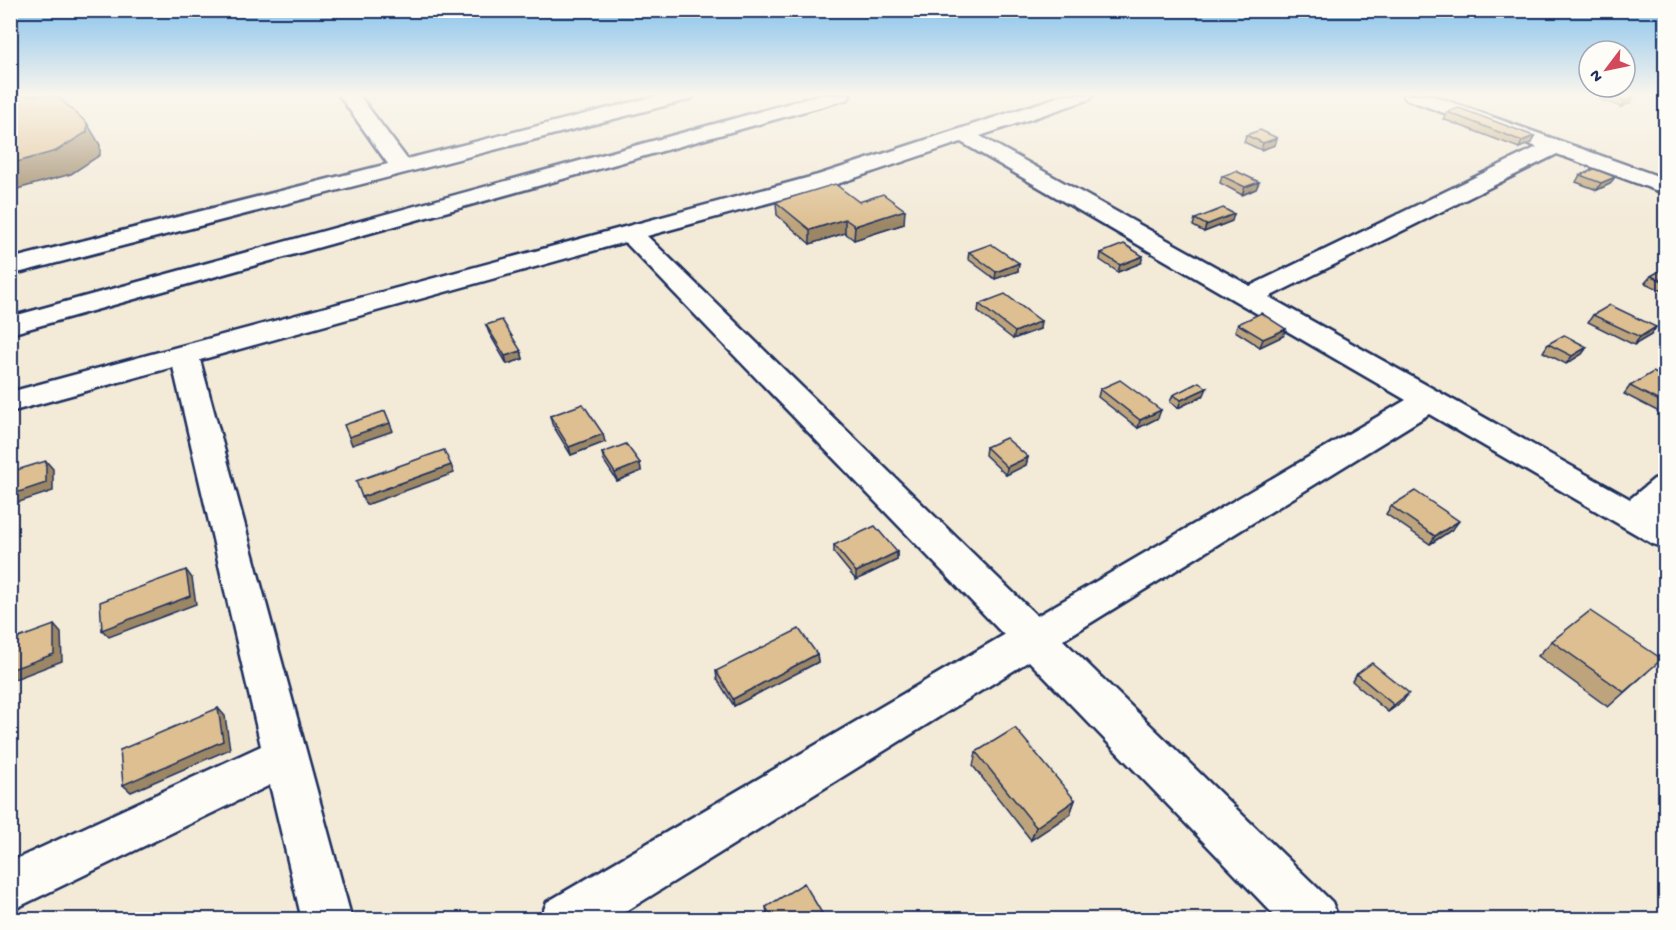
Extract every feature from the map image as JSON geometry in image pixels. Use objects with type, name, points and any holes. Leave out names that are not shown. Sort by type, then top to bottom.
[{"type":"street","points":[[381,138],[402,168]]},
{"type":"street","points":[[10,267],[516,138]]},
{"type":"street","points":[[10,326],[685,138]]},
{"type":"street","points":[[10,402],[826,180],[949,138]]},
{"type":"street","points":[[970,138],[1665,535]]},
{"type":"street","points":[[1532,138],[1665,187]]},
{"type":"street","points":[[1248,297],[1555,147]]},
{"type":"street","points":[[631,234],[1314,920]]},
{"type":"street","points":[[184,354],[327,920]]},
{"type":"street","points":[[566,920],[1429,400]]},
{"type":"street","points":[[1632,516],[1665,488]]},
{"type":"street","points":[[10,887],[285,756]]},
{"type":"building","points":[[10,138],[77,138],[56,151],[10,164]]},
{"type":"building","points":[[1253,138],[1276,138],[1263,143]]},
{"type":"building","points":[[1594,169],[1615,177],[1601,183],[1580,175]]},
{"type":"building","points":[[1236,171],[1259,182],[1245,187],[1222,176]]},
{"type":"building","points":[[835,184],[859,202],[883,194],[905,210],[855,226],[845,219],[810,230],[776,202]]},
{"type":"building","points":[[1223,208],[1234,214],[1206,225],[1195,219]]},
{"type":"building","points":[[991,244],[1019,263],[996,272],[969,252]]},
{"type":"building","points":[[1124,244],[1143,256],[1120,265],[1101,253]]},
{"type":"building","points":[[1665,268],[1665,282],[1651,276]]},
{"type":"building","points":[[1005,294],[1041,321],[1015,332],[979,304]]},
{"type":"building","points":[[1610,305],[1656,327],[1640,337],[1593,315]]},
{"type":"building","points":[[1261,313],[1286,329],[1263,339],[1238,324]]},
{"type":"building","points":[[502,320],[521,351],[505,356],[486,325]]},
{"type":"building","points":[[1564,335],[1587,347],[1572,356],[1548,344]]},
{"type":"building","points":[[1653,372],[1665,378],[1665,404],[1630,386]]},
{"type":"building","points":[[1120,380],[1161,410],[1140,420],[1100,389]]},
{"type":"building","points":[[1199,382],[1207,388],[1181,400],[1173,395]]},
{"type":"building","points":[[583,404],[603,434],[569,447],[550,416]]},
{"type":"building","points":[[385,411],[390,423],[349,437],[344,425]]},
{"type":"building","points":[[1006,438],[1028,457],[1007,467],[986,447]]},
{"type":"building","points":[[626,444],[640,463],[615,473],[602,453]]},
{"type":"building","points":[[444,450],[451,465],[362,497],[356,481]]},
{"type":"building","points":[[46,461],[46,483],[10,495],[10,472]]},
{"type":"building","points":[[1415,491],[1459,521],[1435,536],[1391,506]]},
{"type":"building","points":[[875,526],[897,552],[856,572],[834,545]]},
{"type":"building","points":[[186,570],[190,596],[102,630],[100,602]]},
{"type":"building","points":[[1590,611],[1662,659],[1624,692],[1552,641]]},
{"type":"building","points":[[54,625],[54,654],[10,670],[10,641]]},
{"type":"building","points":[[799,629],[817,654],[733,699],[716,671]]},
{"type":"building","points":[[1372,663],[1409,693],[1394,705],[1357,674]]},
{"type":"building","points":[[218,708],[223,741],[123,785],[120,750]]},
{"type":"building","points":[[1015,728],[1075,800],[1036,827],[976,752]]},
{"type":"building","points":[[804,883],[826,920],[773,920],[766,907]]}]
